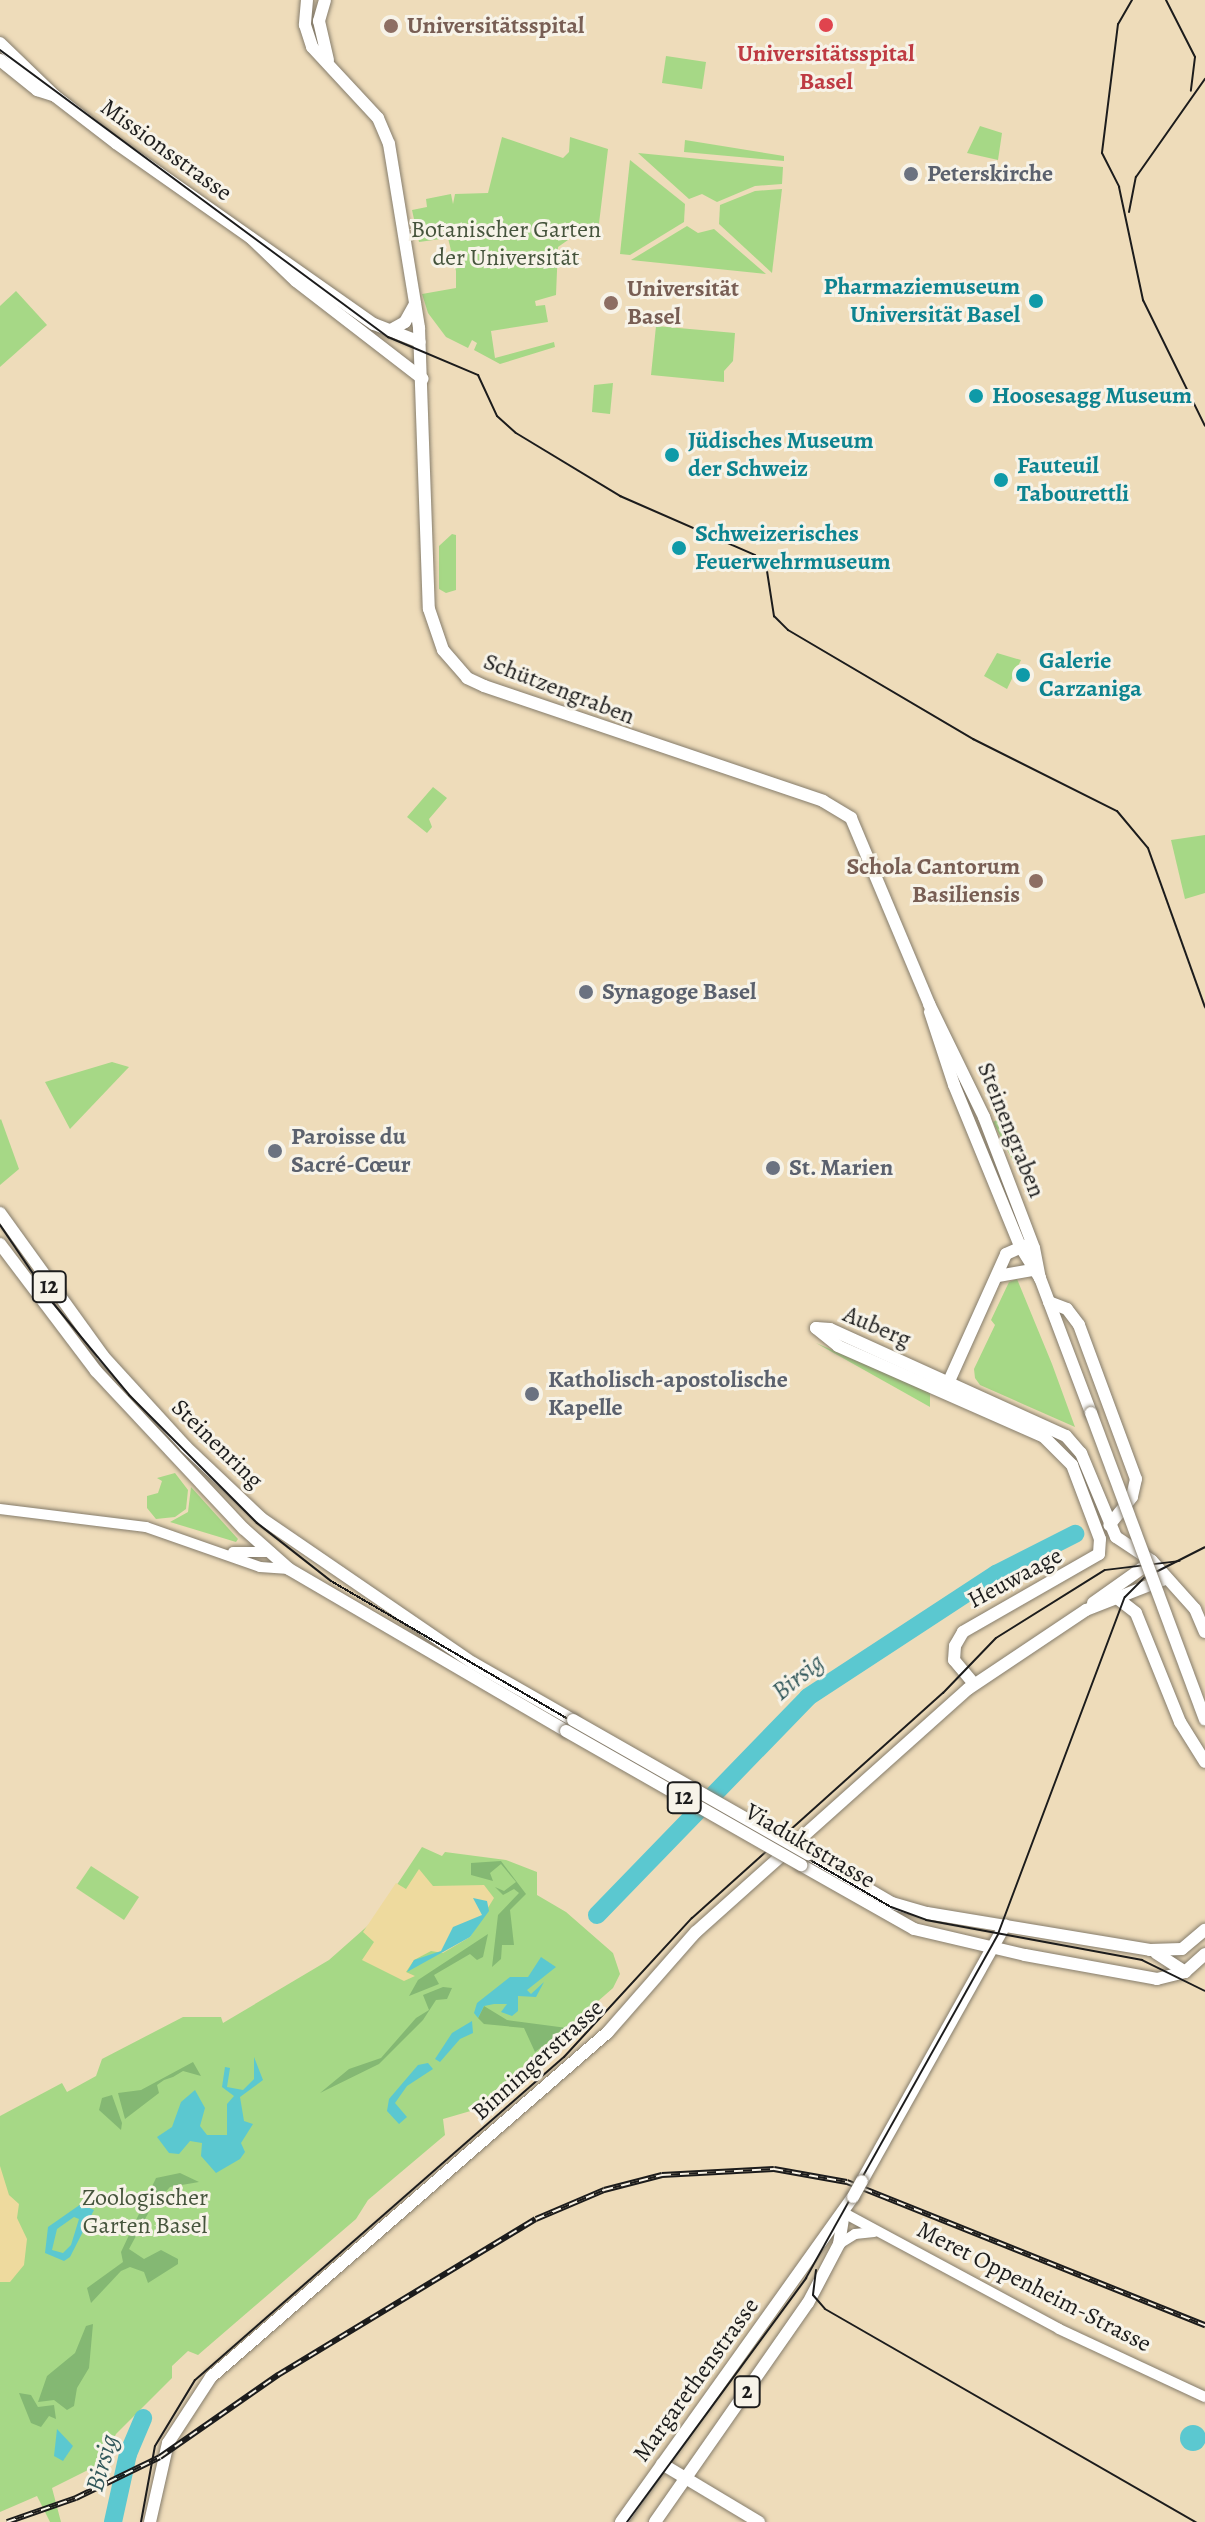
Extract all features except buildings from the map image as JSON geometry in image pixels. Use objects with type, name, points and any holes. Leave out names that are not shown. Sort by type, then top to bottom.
[{"type":"main road","points":[[307,0],[304,20],[312,47],[329,63]]},
{"type":"main road","points":[[325,0],[320,32],[329,63]]},
{"type":"main road","name":"Missionsstrasse","points":[[0,43],[55,96],[251,238],[391,356],[423,379]]},
{"type":"main road","name":"Missionsstrasse","points":[[0,60],[37,90],[55,96]]},
{"type":"main road","name":"Schützengraben","points":[[329,63],[378,118],[389,144],[421,348],[429,609],[438,642],[456,668],[484,686],[814,798]]},
{"type":"main road","name":"Missionsstrasse","points":[[251,238],[263,241],[389,331],[421,348]]},
{"type":"main road","points":[[389,331],[405,322],[415,304]]},
{"type":"main road","points":[[391,356],[421,348]]},
{"type":"main road","name":"Steinengraben","points":[[814,798],[843,810],[855,824],[929,1004],[965,1074],[1034,1248],[1036,1274]]},
{"type":"main road","name":"Steinengraben","points":[[929,1004],[948,1068],[1020,1246],[1049,1302],[1205,1719]]},
{"type":"main road","name":"Steinenring","points":[[0,1214],[55,1296],[186,1447],[283,1534],[456,1650]]},
{"type":"main road","name":"Steinenring","points":[[0,1244],[96,1371],[289,1569],[443,1661]]},
{"type":"main road","points":[[946,1388],[1006,1254],[1020,1246],[1034,1248]]},
{"type":"main road","points":[[998,1276],[1036,1274]]},
{"type":"main road","points":[[1049,1302],[1067,1309],[1079,1325],[1136,1479],[1132,1497],[1109,1525]]},
{"type":"main road","name":"Auberg","points":[[1099,1554],[1100,1539],[1061,1449],[946,1388],[830,1329],[816,1328],[838,1346],[946,1388],[1066,1436],[1081,1453],[1109,1525],[1119,1541],[1152,1561],[1195,1609],[1205,1632]]},
{"type":"main road","name":"Heuwaage","points":[[974,1684],[954,1660],[958,1639],[1019,1596],[1099,1554]]},
{"type":"main road","points":[[1128,1586],[1152,1561]]},
{"type":"main road","points":[[1128,1586],[1165,1579]]},
{"type":"main road","name":"Binningerstrasse","points":[[1086,1610],[1117,1598],[1128,1586]]},
{"type":"main road","name":"Binningerstrasse","points":[[150,2522],[168,2443],[211,2377],[608,2032],[696,1932],[974,1684],[1128,1586]]},
{"type":"main road","points":[[1117,1598],[1136,1613],[1180,1722],[1205,1762]]},
{"type":"main road","name":"Viaduktstrasse","points":[[456,1650],[570,1725]]},
{"type":"main road","name":"Viaduktstrasse","points":[[443,1661],[570,1725],[804,1860],[914,1929],[1151,1979],[1185,1972]]},
{"type":"main road","name":"Viaduktstrasse","points":[[804,1860],[902,1907],[1150,1950]]},
{"type":"main road","name":"2","points":[[993,1948],[1005,1925]]},
{"type":"main road","points":[[1150,1950],[1182,1949],[1205,1930]]},
{"type":"main road","name":"Margarethenstrasse","points":[[621,2522],[844,2213],[993,1948]]},
{"type":"main road","points":[[1150,1950],[1168,1958],[1185,1972],[1203,1955]]},
{"type":"main road","points":[[1168,1958],[1203,1955]]},
{"type":"main road","name":"Margarethenstrasse","points":[[655,2522],[808,2303],[839,2244],[844,2213]]},
{"type":"main road","points":[[806,2262],[811,2274],[824,2274]]},
{"type":"main road","points":[[787,2291],[808,2303]]},
{"type":"main road","points":[[662,2464],[759,2522]]},
{"type":"street","points":[[0,1509],[146,1527],[229,1552],[260,1567],[289,1569]]},
{"type":"street","points":[[229,1552],[271,1552]]},
{"type":"street","name":"Meret Oppenheim-Strasse","points":[[844,2213],[1059,2329],[1205,2397]]},
{"type":"street","points":[[839,2244],[855,2234],[879,2232]]},
{"type":"green space","points":[[666,56],[706,62],[702,89],[662,83]]},
{"type":"green space","points":[[980,126],[1002,133],[998,160],[967,153]]},
{"type":"green space","name":"Botanischer Garten der Universität","points":[[502,137],[563,158],[569,152],[570,137],[608,149],[597,240],[566,235],[568,240],[558,247],[556,295],[535,301],[536,306],[545,305],[548,322],[491,331],[495,358],[554,342],[555,347],[500,364],[474,350],[477,343],[472,340],[468,348],[446,337],[428,313],[422,294],[456,288],[456,271],[448,238],[419,242],[412,210],[427,207],[426,199],[451,194],[453,204],[455,194],[488,193]]},
{"type":"green space","points":[[685,140],[784,156],[784,161],[684,152]]},
{"type":"green space","points":[[638,153],[783,167],[782,184],[755,186],[717,202],[702,194],[689,199]]},
{"type":"green space","points":[[630,160],[685,204],[684,222],[630,255],[620,254]]},
{"type":"green space","points":[[782,189],[772,273],[719,224],[720,205],[755,191]]},
{"type":"green space","points":[[687,226],[698,233],[714,229],[766,274],[631,260]]},
{"type":"green space","points":[[16,291],[47,325],[0,367],[0,306]]},
{"type":"green space","points":[[656,326],[735,333],[733,361],[724,371],[724,382],[651,375]]},
{"type":"green space","points":[[613,383],[610,414],[592,412],[594,385]]},
{"type":"green space","points":[[452,534],[456,535],[456,590],[446,593],[439,589],[439,546]]},
{"type":"green space","points":[[997,653],[1021,660],[1007,689],[984,676]]},
{"type":"green space","points":[[433,787],[447,798],[429,819],[432,827],[427,833],[407,817]]},
{"type":"green space","points":[[1205,835],[1205,893],[1185,899],[1171,840]]},
{"type":"green space","points":[[112,1062],[129,1067],[70,1129],[45,1082]]},
{"type":"green space","points":[[1008,1114],[1027,1153],[1014,1163],[993,1122]]},
{"type":"green space","points":[[0,1120],[19,1169],[0,1185]]},
{"type":"green space","points":[[1017,1279],[1075,1427],[980,1385],[975,1378],[974,1369],[995,1325],[991,1320],[1009,1282]]},
{"type":"green space","points":[[816,1343],[930,1392],[930,1407]]},
{"type":"green space","points":[[175,1473],[188,1490],[186,1509],[175,1517],[156,1519],[147,1508],[147,1496],[158,1493],[162,1481],[157,1478]]},
{"type":"green space","points":[[191,1487],[238,1539],[236,1542],[170,1522],[188,1512]]},
{"type":"green space","name":"Zoologischer Garten Basel","points":[[422,1847],[442,1856],[445,1852],[506,1860],[537,1872],[537,1895],[566,1912],[613,1953],[620,1974],[613,1988],[474,2110],[443,2119],[445,2135],[368,2200],[356,2219],[198,2355],[188,2351],[172,2366],[172,2378],[116,2434],[102,2463],[52,2488],[61,2522],[50,2522],[37,2496],[0,2512],[0,2116],[62,2083],[67,2092],[96,2076],[102,2059],[183,2017],[221,2017],[223,2023],[329,1960],[372,1922]]},
{"type":"green space","points":[[501,1861],[526,1894],[510,1910],[514,1945],[502,1945],[501,1959],[492,1967],[498,1915],[519,1893],[514,1889],[503,1895],[495,1887],[504,1891],[516,1882],[501,1864],[490,1873],[493,1881],[471,1875],[471,1863]]},
{"type":"green space","points":[[91,1866],[139,1897],[124,1920],[76,1888]]},
{"type":"green space","points":[[488,1934],[483,1957],[477,1960],[470,1954],[434,1975],[439,1984],[409,1996],[418,1980]]},
{"type":"green space","points":[[443,1987],[452,1988],[447,1999],[436,2000],[423,2020],[379,2064],[320,2093],[349,2069],[381,2058],[416,2018],[429,2010],[423,1995]]},
{"type":"green space","points":[[484,2006],[507,2020],[567,2028],[535,2052],[524,2028],[484,2024],[478,2018]]},
{"type":"green space","points":[[193,2062],[201,2076],[183,2071],[164,2080],[157,2085],[159,2093],[125,2119],[118,2093],[141,2090]]},
{"type":"green space","points":[[112,2095],[122,2123],[121,2130],[99,2110],[102,2098]]},
{"type":"green space","points":[[180,2173],[199,2182],[170,2187],[151,2208],[129,2249],[144,2259],[161,2250],[178,2259],[178,2264],[148,2283],[144,2272],[130,2267],[121,2271],[91,2303],[87,2288],[123,2262],[121,2252],[156,2178]]},
{"type":"green space","points":[[93,2324],[89,2368],[77,2388],[74,2406],[67,2410],[54,2400],[38,2402],[47,2376],[75,2353],[86,2326]]},
{"type":"green space","points":[[19,2393],[31,2395],[38,2407],[54,2405],[56,2419],[49,2416],[41,2427],[31,2423]]},
{"type":"sand","points":[[419,1869],[433,1886],[484,1885],[494,1898],[470,1937],[443,1953],[431,1951],[414,1960],[406,1972],[415,1976],[404,1981],[362,1960],[374,1942],[363,1932],[396,1883],[406,1889]]},
{"type":"sand","points":[[0,2166],[9,2195],[19,2204],[17,2218],[27,2239],[24,2265],[10,2282],[0,2282]]},
{"type":"water","points":[[473,1898],[487,1901],[489,1911],[470,1937],[407,1972],[414,1960],[441,1951],[453,1927],[482,1915]]},
{"type":"water","points":[[541,1957],[556,1967],[527,1990],[531,1994],[544,1982],[536,1997],[518,1996],[518,2011],[512,2016],[501,2012],[507,2004],[494,2004],[484,2006],[478,2018],[474,2013],[477,2003],[510,1977],[528,1977]]},
{"type":"water","points":[[472,2021],[473,2033],[460,2039],[440,2062],[435,2059],[452,2033]]},
{"type":"water","points":[[254,2057],[263,2080],[240,2097],[244,2121],[253,2124],[241,2143],[245,2152],[240,2159],[216,2173],[201,2156],[202,2143],[190,2141],[179,2154],[169,2153],[157,2137],[172,2127],[181,2102],[195,2090],[205,2108],[200,2126],[207,2135],[227,2135],[227,2104],[234,2096],[222,2087],[225,2067],[230,2068],[227,2087],[243,2090],[254,2079]]},
{"type":"water","points":[[428,2063],[433,2069],[407,2086],[395,2103],[407,2117],[399,2124],[387,2111],[389,2099],[418,2065]]},
{"type":"water","points":[[81,2204],[94,2210],[70,2257],[64,2261],[45,2253],[48,2227]],"holes":[[[74,2217],[79,2219],[71,2245],[63,2253],[52,2250],[57,2229]]]},
{"type":"water","points":[[1193,2425],[1202,2429],[1206,2438],[1202,2447],[1193,2451],[1184,2447],[1180,2438],[1184,2429]]},
{"type":"water","points":[[57,2429],[73,2446],[63,2461],[54,2456]]},
{"type":"waterway","name":"Birsig","points":[[597,1915],[808,1697],[996,1574],[1075,1534]]},
{"type":"waterway","name":"Birsig","points":[[113,2522],[128,2454],[143,2418]]},
{"type":"tram line","points":[[1132,0],[1118,24],[1102,153],[1119,187],[1143,300],[1205,426]]},
{"type":"tram line","points":[[1166,0],[1195,57],[1191,91]]},
{"type":"tram line","points":[[0,50],[388,337],[478,375],[497,416],[516,433],[620,496],[755,555],[767,571],[774,616],[788,630],[973,739],[1117,811],[1148,848],[1205,1007]]},
{"type":"tram line","points":[[1129,212],[1136,177],[1205,79]]},
{"type":"tram line","points":[[0,1225],[53,1303],[129,1395],[257,1523],[331,1581],[891,1907],[926,1920],[1142,1960],[1205,1991]]},
{"type":"tram line","points":[[627,2522],[806,2278],[998,1934],[1125,1597],[1144,1578],[1205,1547]]},
{"type":"tram line","points":[[141,2522],[155,2446],[195,2380],[564,2057],[692,1918],[943,1693],[996,1638],[1105,1570],[1179,1561]]},
{"type":"tram line","points":[[816,2270],[813,2295],[825,2309],[1196,2522]]},
{"type":"railway","points":[[7,2522],[76,2498],[160,2457],[278,2375],[536,2219],[604,2190],[662,2175],[774,2169],[847,2182],[1205,2325]]},
{"type":"place","name":"Universitätsspital Basel","points":[[826,25]]},
{"type":"place","name":"Universitätsspital","points":[[391,26]]},
{"type":"place","name":"Peterskirche","points":[[911,174]]},
{"type":"place","name":"Pharmaziemuseum Universität Basel","points":[[1036,301]]},
{"type":"place","name":"Universität Basel","points":[[611,303]]},
{"type":"place","name":"Hoosesagg Museum","points":[[976,396]]},
{"type":"place","name":"Jüdisches Museum der Schweiz","points":[[672,455]]},
{"type":"place","name":"Fauteuil Tabourettli","points":[[1001,480]]},
{"type":"place","name":"Schweizerisches Feuerwehrmuseum","points":[[679,548]]},
{"type":"place","name":"Galerie Carzaniga","points":[[1023,675]]},
{"type":"place","name":"Schola Cantorum Basiliensis","points":[[1036,881]]},
{"type":"place","name":"Synagoge Basel","points":[[586,992]]},
{"type":"place","name":"Paroisse du Sacré-Cœur","points":[[275,1151]]},
{"type":"place","name":"St. Marien","points":[[773,1168]]},
{"type":"place","name":"Katholisch-apostolische Kapelle","points":[[532,1394]]}]
